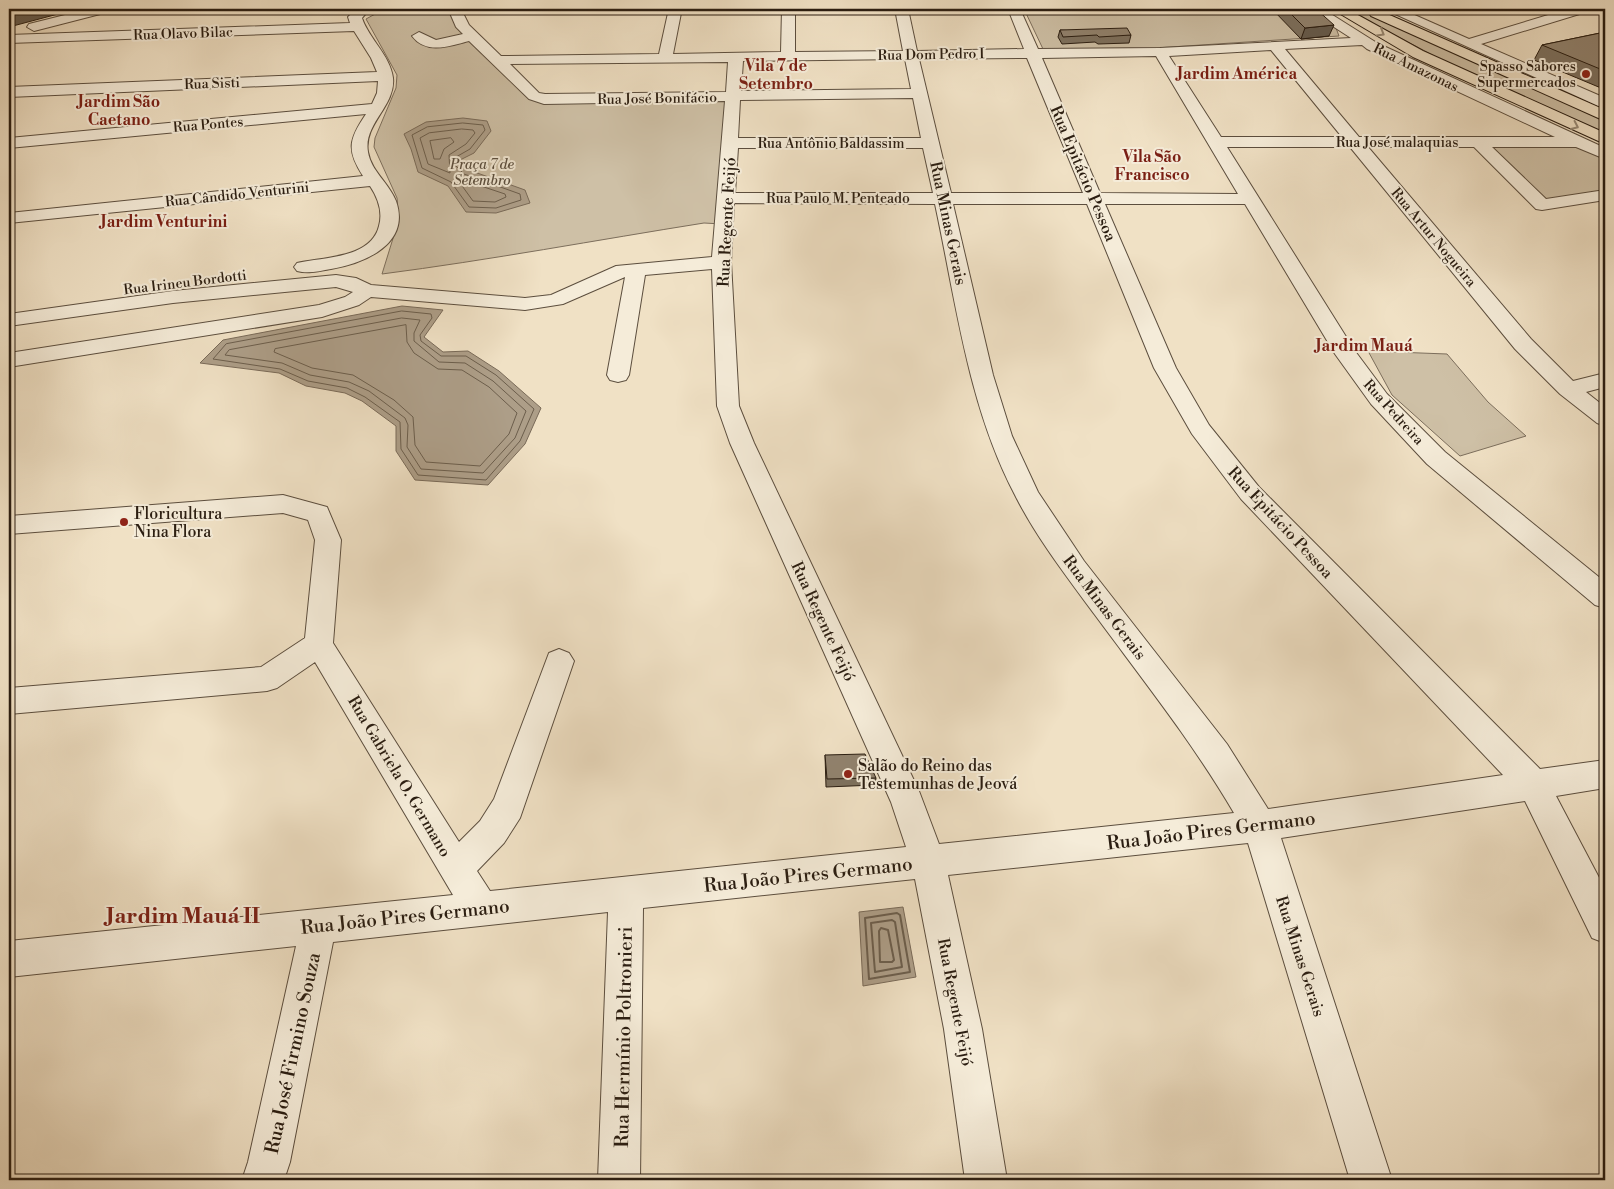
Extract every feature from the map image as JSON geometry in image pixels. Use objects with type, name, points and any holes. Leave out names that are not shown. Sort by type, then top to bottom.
[{"type":"main road","points":[[1338,9],[1418,54],[1605,139]]},
{"type":"main road","points":[[1366,9],[1493,64],[1600,107],[1605,116]]},
{"type":"main road","points":[[1415,67],[1517,64]]},
{"type":"main road","points":[[1516,114],[1600,107]]},
{"type":"street","points":[[9,34],[104,9]]},
{"type":"street","points":[[363,9],[355,17],[357,27],[385,67],[386,87],[360,140],[359,153],[375,180]]},
{"type":"street","points":[[374,9],[682,9]]},
{"type":"street","points":[[665,57],[675,9]]},
{"type":"street","points":[[788,9],[788,56]]},
{"type":"street","name":"Rua Minas Gerais","points":[[901,9],[982,375],[1000,436],[1027,495],[1075,568],[1216,754],[1260,826],[1371,1180]]},
{"type":"street","name":"Rua Epitácio Pessoa","points":[[1014,9],[1165,368],[1200,429],[1250,493],[1534,785],[1605,925]]},
{"type":"street","name":"Rua Amazonas","points":[[1313,9],[1364,41],[1415,67],[1605,154]]},
{"type":"street","points":[[1391,9],[1517,64],[1600,107]]},
{"type":"street","points":[[1469,43],[1581,9]]},
{"type":"street","points":[[453,10],[463,27],[497,60]]},
{"type":"street","points":[[1534,12],[1549,18]]},
{"type":"street","name":"Rua Olavo Bilac","points":[[9,39],[357,27]]},
{"type":"street","points":[[419,36],[423,43],[430,45],[476,39]]},
{"type":"street","points":[[433,57],[434,52],[476,39]]},
{"type":"street","name":"Rua Dom Pedro I","points":[[497,60],[1160,52],[1364,41]]},
{"type":"street","name":"Rua Artur Nogueira","points":[[1275,46],[1523,344],[1568,389],[1605,418]]},
{"type":"street","name":"Rua Pedreira","points":[[1160,52],[1346,354],[1379,400],[1436,458],[1605,597]]},
{"type":"street","name":"Rua Regente Feijó","points":[[736,56],[722,262],[728,406],[742,443],[907,802],[928,862],[964,1029],[986,1180]]},
{"type":"street","name":"Rua José Bonifácio","points":[[497,60],[534,96],[544,99],[920,93]]},
{"type":"street","name":"Rua Sisti","points":[[9,92],[385,76]]},
{"type":"street","name":"Rua Pontes","points":[[9,143],[377,108]]},
{"type":"street","name":"Rua José malaquias","points":[[1215,142],[1578,142]]},
{"type":"street","points":[[1478,142],[1542,205],[1605,195]]},
{"type":"street","name":"Rua Antônio Baldassim","points":[[730,143],[931,143]]},
{"type":"street","name":"Rua Cândido Venturini","points":[[9,218],[375,180]]},
{"type":"street","name":"Rua Irineu Bordotti","points":[[9,304],[337,263],[360,257],[380,242],[391,220],[386,201],[375,180]]},
{"type":"street","name":"Rua Paulo M. Penteado","points":[[726,198],[1250,199]]},
{"type":"street","points":[[9,320],[173,297],[336,281],[349,282],[367,292],[525,304],[556,300],[616,272],[722,262]]},
{"type":"street","points":[[618,375],[636,269]]},
{"type":"street","points":[[9,360],[322,311],[352,301],[367,292]]},
{"type":"street","points":[[1568,389],[1605,380]]},
{"type":"street","points":[[9,525],[283,504],[318,514],[328,540],[319,644],[267,680],[9,701]]},
{"type":"street","name":"Rua Gabriela O. Germano","points":[[319,644],[481,908]]},
{"type":"street","points":[[456,869],[492,832],[508,807],[560,661]]},
{"type":"street","name":"Rua João Pires Germano","points":[[9,959],[1260,826],[1605,774]]},
{"type":"street","name":"Rua Hermínio Poltronieri","points":[[620,1180],[626,893]]},
{"type":"street","name":"Rua José Firmino Souza","points":[[263,1180],[269,1162],[318,926]]},
{"type":"green space","points":[[1024,9],[1305,9],[1336,28],[1339,36],[1155,48],[1043,49]]},
{"type":"green space","points":[[1345,9],[1362,9],[1605,119],[1605,136],[1440,59]]},
{"type":"green space","name":"Praça 7 de Setembro","points":[[452,11],[527,94],[730,100],[722,224],[704,223],[382,274],[399,219],[397,198],[374,147],[375,138],[396,88],[397,75],[366,19],[377,13]]},
{"type":"green space","points":[[1579,145],[1605,157],[1605,191],[1546,200],[1489,146]]},
{"type":"green space","points":[[1368,351],[1447,354],[1488,402],[1526,436],[1460,456],[1392,395]]},
{"type":"water","points":[[463,118],[487,121],[491,131],[474,153],[458,161],[466,169],[525,190],[530,203],[496,213],[466,212],[448,186],[418,172],[404,134],[426,122]]},
{"type":"water","points":[[402,306],[443,310],[424,337],[443,352],[468,351],[499,371],[541,408],[525,444],[488,485],[415,480],[396,451],[396,426],[362,401],[345,393],[306,386],[279,373],[200,363],[223,340]]},
{"type":"water","points":[[903,907],[916,977],[863,986],[859,912]]},
{"type":"building","points":[[9,9],[30,9],[9,14]]},
{"type":"building","points":[[1286,9],[1316,9],[1334,25],[1305,28]]},
{"type":"building","points":[[1127,28],[1131,35],[1099,37],[1097,35],[1063,37],[1060,30]]},
{"type":"building","points":[[1605,32],[1605,71],[1542,45]]},
{"type":"building","name":"Salão do Reino das Testemunhas de Jeová","points":[[865,754],[876,778],[827,779],[825,755]]},
{"type":"place","name":"Spasso Sabores Supermercados","points":[[1586,74]]},
{"type":"place","name":"Floricultura Nina Flora","points":[[124,522]]},
{"type":"place","name":"Salão do Reino das Testemunhas de Jeová","points":[[848,774]]},
{"type":"district","name":"Jardim América","points":[[1237,73]]},
{"type":"district","name":"Vila 7 de Setembro","points":[[776,74]]},
{"type":"district","name":"Jardim São Caetano","points":[[119,110]]},
{"type":"district","name":"Vila São Francisco","points":[[1152,165]]},
{"type":"district","name":"Jardim Venturini","points":[[164,221]]},
{"type":"district","name":"Jardim Mauá","points":[[1364,345]]},
{"type":"district","name":"Jardim Mauá II","points":[[183,915]]}]
